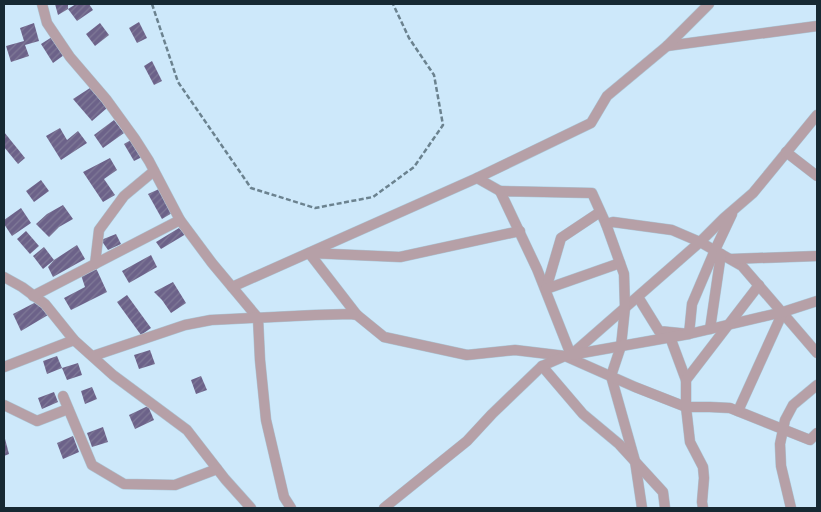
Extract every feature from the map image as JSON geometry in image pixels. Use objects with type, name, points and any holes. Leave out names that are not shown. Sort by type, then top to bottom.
[{"type":"street","points":[[42,4],[47,23],[70,57],[106,99],[135,139],[180,220],[212,263],[258,318],[266,420],[284,497],[291,508]]},
{"type":"street","points":[[232,287],[477,178],[592,123],[607,96],[667,46],[709,4]]},
{"type":"street","points":[[667,46],[817,26]]},
{"type":"street","points":[[568,356],[638,297],[753,193],[817,115]]},
{"type":"street","points":[[786,152],[817,176]]},
{"type":"street","points":[[95,264],[99,230],[124,196],[154,172]]},
{"type":"street","points":[[477,178],[500,190],[592,194],[606,224],[624,274],[625,308],[621,346],[611,376],[635,461],[642,508]]},
{"type":"street","points":[[500,190],[546,289],[568,356]]},
{"type":"street","points":[[710,329],[722,254],[735,209]]},
{"type":"street","points":[[546,289],[560,238],[600,212]]},
{"type":"street","points":[[33,296],[180,220]]},
{"type":"street","points":[[606,224],[613,222],[672,230],[700,242],[742,266],[817,353]]},
{"type":"street","points":[[309,253],[400,257],[520,231]]},
{"type":"street","points":[[309,253],[357,315],[384,336],[467,355],[516,350],[568,356],[686,407],[710,406],[730,408],[810,440],[817,433]]},
{"type":"street","points":[[722,254],[817,256]]},
{"type":"street","points":[[689,334],[692,304],[722,254]]},
{"type":"street","points":[[546,289],[620,263]]},
{"type":"street","points":[[4,277],[22,287],[45,304],[74,340],[113,375],[187,430],[250,508]]},
{"type":"street","points":[[686,380],[760,286]]},
{"type":"street","points":[[638,297],[659,331],[689,334]]},
{"type":"street","points":[[384,508],[467,441],[542,366],[568,356],[689,334],[783,312],[817,301]]},
{"type":"street","points":[[738,411],[783,312]]},
{"type":"street","points":[[93,356],[185,325],[211,320],[357,315]]},
{"type":"street","points":[[670,337],[686,380],[686,407],[690,442],[702,467],[704,478],[703,508]]},
{"type":"street","points":[[4,367],[74,340]]},
{"type":"street","points":[[542,366],[582,414],[619,444],[663,492],[665,508]]},
{"type":"street","points":[[791,508],[781,466],[780,444],[785,420],[793,405],[817,385]]},
{"type":"street","points":[[63,396],[92,465],[124,484],[175,485],[217,469]]},
{"type":"street","points":[[4,405],[37,421],[68,410]]},
{"type":"path","points":[[152,4],[178,82],[251,188],[316,208],[373,197],[414,167],[443,125],[434,75],[409,38],[393,4]]},
{"type":"building","points":[[55,4],[68,4],[68,9],[58,15]]},
{"type":"building","points":[[76,4],[89,4],[93,10],[77,21],[68,9]]},
{"type":"building","points":[[139,22],[147,38],[137,43],[129,28]]},
{"type":"building","points":[[34,23],[39,41],[25,45],[29,56],[11,62],[6,46],[24,41],[20,28]]},
{"type":"building","points":[[100,23],[109,35],[95,46],[86,34]]},
{"type":"building","points":[[52,37],[64,55],[53,63],[41,44]]},
{"type":"building","points":[[152,61],[162,81],[154,85],[144,66]]},
{"type":"building","points":[[90,88],[107,108],[92,121],[73,99]]},
{"type":"building","points":[[114,120],[124,133],[103,148],[94,135]]},
{"type":"building","points":[[60,128],[67,140],[78,131],[87,143],[61,160],[46,136]]},
{"type":"building","points":[[4,132],[25,158],[18,164],[4,147]]},
{"type":"building","points":[[131,140],[142,157],[134,161],[124,144]]},
{"type":"building","points":[[110,158],[117,170],[104,179],[115,195],[103,202],[83,172]]},
{"type":"building","points":[[41,180],[49,191],[34,202],[26,191]]},
{"type":"building","points":[[159,189],[172,213],[162,219],[148,194]]},
{"type":"building","points":[[63,205],[73,219],[59,227],[49,237],[36,224],[47,214]]},
{"type":"building","points":[[21,208],[31,223],[12,236],[4,224],[4,220]]},
{"type":"building","points":[[179,228],[186,234],[161,249],[156,242]]},
{"type":"building","points":[[26,231],[39,246],[30,254],[17,239]]},
{"type":"building","points":[[116,234],[121,244],[108,250],[101,240]]},
{"type":"building","points":[[77,245],[85,259],[53,277],[48,267],[54,260]]},
{"type":"building","points":[[44,247],[54,260],[43,269],[33,256]]},
{"type":"building","points":[[151,255],[157,267],[129,283],[122,271]]},
{"type":"building","points":[[96,268],[107,292],[71,310],[64,298],[85,287],[81,275]]},
{"type":"building","points":[[173,282],[186,303],[171,313],[154,292]]},
{"type":"building","points":[[127,295],[151,328],[141,335],[117,302]]},
{"type":"building","points":[[38,301],[48,315],[21,331],[13,314]]},
{"type":"building","points":[[150,350],[155,364],[139,369],[134,355]]},
{"type":"building","points":[[57,356],[62,368],[47,374],[43,361]]},
{"type":"building","points":[[78,363],[82,375],[67,380],[62,368]]},
{"type":"building","points":[[201,376],[207,390],[196,394],[191,380]]},
{"type":"building","points":[[92,387],[97,399],[85,404],[81,391]]},
{"type":"building","points":[[54,392],[58,402],[42,409],[38,398]]},
{"type":"building","points":[[148,406],[154,420],[135,429],[129,415]]},
{"type":"building","points":[[103,427],[108,442],[92,447],[87,433]]},
{"type":"building","points":[[4,435],[9,454],[4,456]]},
{"type":"building","points":[[73,436],[79,452],[63,459],[57,443]]}]
